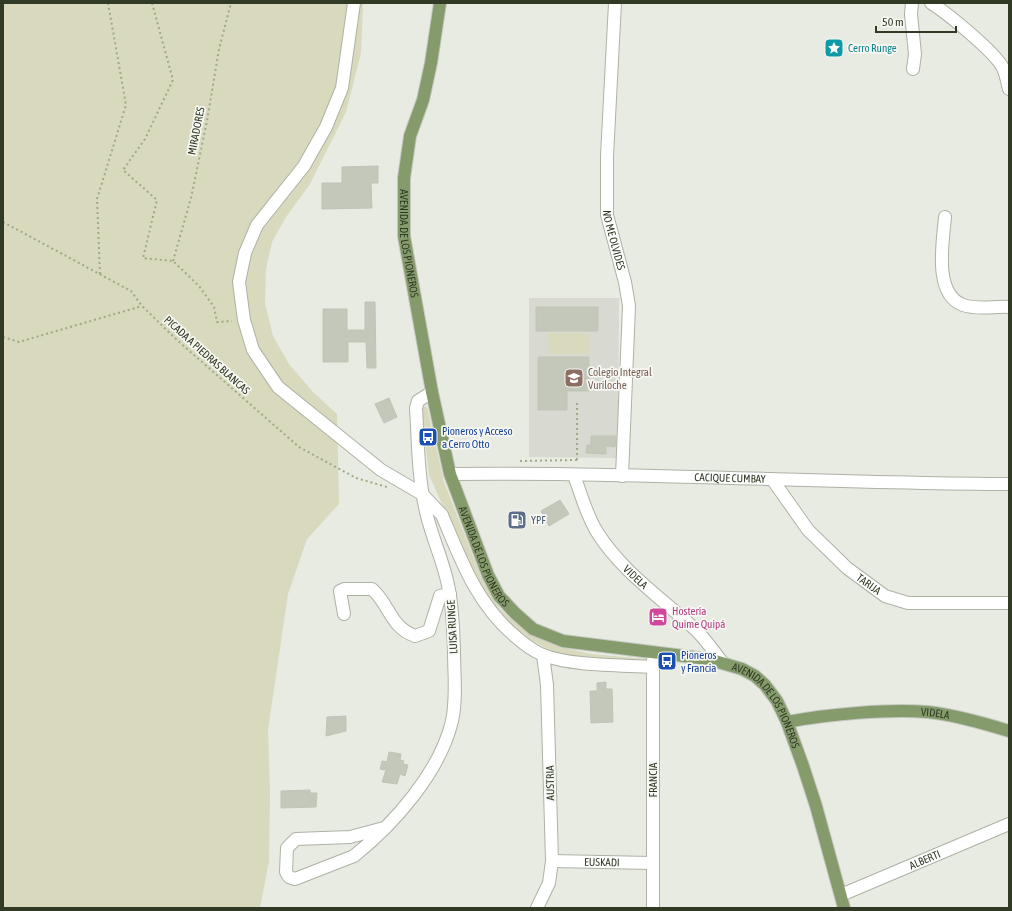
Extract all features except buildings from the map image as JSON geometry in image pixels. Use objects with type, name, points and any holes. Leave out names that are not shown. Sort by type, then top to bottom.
[{"type":"main road","name":"AVENIDA DE LOS PIONEROS","points":[[440,3],[431,63],[423,100],[410,136],[404,178],[404,236],[432,392],[450,474],[488,575],[499,596],[515,614],[533,629],[558,640],[722,662],[742,669],[760,680],[777,701],[787,722],[816,806],[844,908]]},
{"type":"main road","name":"VIDELA","points":[[787,722],[805,718],[884,712],[928,712],[956,717],[1009,731]]},
{"type":"street","points":[[354,3],[342,88],[326,127],[304,166],[257,225],[245,253],[239,282],[244,320],[252,350],[278,387],[352,448],[403,484],[422,494],[442,515],[466,572],[491,612],[522,642],[544,655],[594,664],[653,667]]},
{"type":"street","name":"NO ME OLVIDES","points":[[615,3],[607,149],[607,215],[628,293],[629,306],[622,476]]},
{"type":"street","points":[[912,3],[911,14],[915,47],[914,69]]},
{"type":"street","points":[[931,3],[946,13],[995,57],[1002,67],[1009,89]]},
{"type":"street","points":[[946,217],[942,267],[945,285],[951,298],[963,305],[974,307],[1009,307]]},
{"type":"street","name":"LUISA RUNGE","points":[[384,828],[350,837],[296,839],[287,848],[286,872],[289,878],[295,879],[354,856],[384,828],[407,804],[421,785],[446,739],[452,720],[455,696],[452,605],[422,494],[416,408],[418,401],[432,392]]},
{"type":"street","name":"CACIQUE CUMBAY","points":[[450,474],[772,478],[889,483],[1009,484]]},
{"type":"street","name":"VIDELA","points":[[574,475],[586,510],[597,531],[614,555],[654,594],[697,632],[722,662]]},
{"type":"street","name":"TARIJA","points":[[772,478],[808,530],[847,568],[885,596],[908,603],[1009,603]]},
{"type":"street","points":[[344,614],[340,591],[344,589],[372,589],[378,595],[400,629],[415,636],[429,631],[440,596],[450,594]]},
{"type":"street","name":"FRANCIA","points":[[653,653],[653,908]]},
{"type":"street","name":"AUSTRIA","points":[[536,908],[549,883],[552,861],[548,685],[544,655]]},
{"type":"street","name":"ALBERTI","points":[[841,895],[1009,824]]},
{"type":"street","name":"EUSKADI","points":[[552,861],[652,863]]},
{"type":"path","points":[[100,274],[97,199],[126,105],[108,3]]},
{"type":"path","points":[[152,3],[173,80],[145,140],[123,170],[157,200],[143,258],[173,262],[199,286],[214,307],[217,322],[244,320]]},
{"type":"path","name":"MIRADORES","points":[[173,262],[191,198],[207,121],[219,49],[231,3]]},
{"type":"path","name":"PICADA A PIEDRAS BLANCAS","points":[[3,222],[131,291],[142,306],[178,341],[299,447],[356,478],[391,488],[403,484]]},
{"type":"path","points":[[3,337],[19,342],[142,306]]},
{"type":"path","points":[[574,475],[577,460],[577,402]]},
{"type":"shaded area","name":"Colegio Integral Vuriloche","points":[[529,298],[619,298],[618,458],[529,457]]},
{"type":"green space","points":[[3,3],[363,3],[361,53],[346,112],[310,184],[286,217],[272,242],[266,269],[265,303],[273,336],[289,364],[313,392],[337,414],[339,504],[307,539],[288,594],[268,730],[270,794],[269,861],[260,908],[3,908]]},
{"type":"green space","points":[[548,333],[589,333],[589,354],[549,354]]},
{"type":"green space","points":[[421,406],[427,407],[444,482],[481,577],[499,608],[523,629],[537,638],[560,647],[591,654],[646,659],[645,664],[590,660],[557,654],[513,628],[489,603],[475,577],[429,475]]},
{"type":"place","name":"Cerro Runge","points":[[834,48]]},
{"type":"place","name":"Colegio Integral Vuriloche","points":[[574,378]]},
{"type":"place","name":"Pioneros y Acceso a Cerro Otto","points":[[428,437]]},
{"type":"place","name":"YPF","points":[[517,520]]},
{"type":"place","name":"Hostería Quime Quipá","points":[[658,617]]},
{"type":"place","name":"Pioneros y Francia","points":[[667,661]]}]
